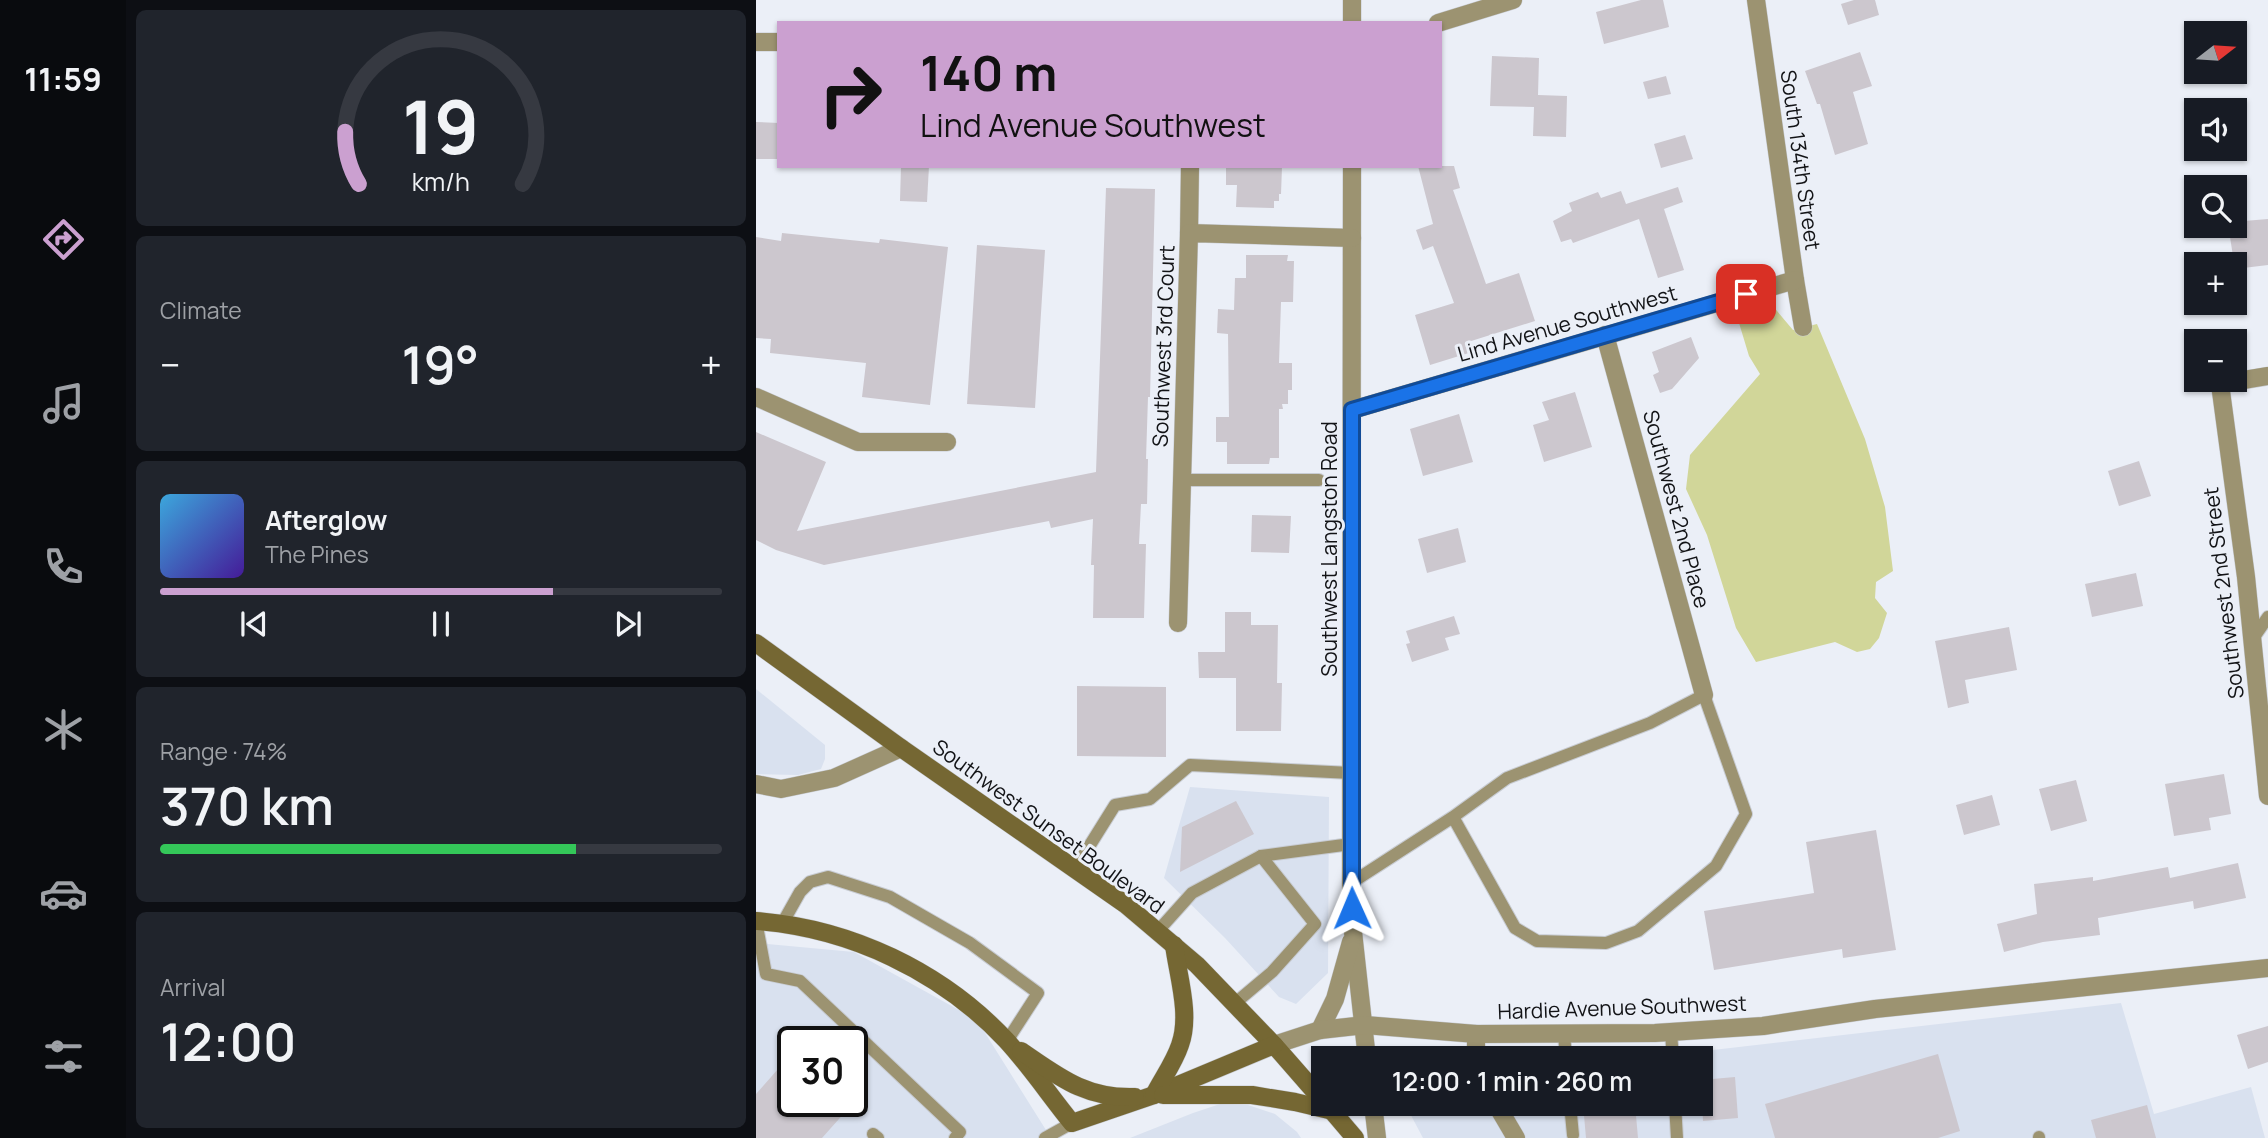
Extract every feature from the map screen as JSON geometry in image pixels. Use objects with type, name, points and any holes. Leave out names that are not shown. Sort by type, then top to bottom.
[{"type":"main road","name":"Southwest Sunset Boulevard","points":[[756,643],[1125,904],[1197,965],[1311,1087]]},
{"type":"main road","name":"Hardie Avenue Southwest","points":[[756,921],[813,929],[849,940],[885,954],[950,991],[1007,1041],[1072,1124],[1154,1095],[1274,1045]]},
{"type":"main road","points":[[1174,946],[1184,1028],[1181,1043],[1154,1095],[1252,1095],[1311,1104]]},
{"type":"main road","name":"Hardie Avenue Southwest","points":[[1007,1041],[1073,1086],[1092,1093],[1112,1097],[1154,1095]]},
{"type":"main road","name":"Southwest Sunset Boulevard","points":[[1336,1116],[1355,1138]]},
{"type":"street","points":[[1352,0],[1352,21]]},
{"type":"street","points":[[1442,22],[1513,0]]},
{"type":"street","name":"South 134th Street","points":[[1756,0],[1803,327]]},
{"type":"street","points":[[756,42],[777,42]]},
{"type":"street","points":[[1189,233],[1190,168]]},
{"type":"street","name":"Southwest Langston Road","points":[[1352,168],[1351,884],[1353,932],[1366,1046]]},
{"type":"street","name":"Southwest 3rd Court","points":[[1178,623],[1189,233],[1352,238]]},
{"type":"street","name":"Lind Avenue Southwest","points":[[1352,410],[1795,281]]},
{"type":"street","name":"Southwest 2nd Place","points":[[1605,335],[1704,695]]},
{"type":"street","name":"Southwest 2nd Street","points":[[2268,376],[2220,384],[2265,724],[2268,796]]},
{"type":"street","points":[[756,397],[858,442],[947,442]]},
{"type":"street","points":[[756,784],[780,789],[834,778],[901,748]]},
{"type":"street","name":"Southwest Langston Road","points":[[1320,1030],[1335,999],[1353,932]]},
{"type":"street","name":"Hardie Avenue Southwest","points":[[1274,1045],[1320,1030],[1364,1025],[1476,1034],[1671,1032],[1763,1026],[1875,1009],[2268,968]]},
{"type":"street","points":[[1476,1034],[1476,1046]]},
{"type":"street","points":[[1374,1116],[1377,1138]]},
{"type":"street","points":[[1503,1116],[1516,1138]]},
{"type":"lane","points":[[1182,480],[1319,480]]},
{"type":"lane","points":[[2252,640],[2268,617]]},
{"type":"lane","points":[[1351,884],[1507,778],[1650,723],[1704,695],[1746,814],[1716,866],[1638,931],[1606,943],[1537,941],[1515,928],[1453,817]]},
{"type":"lane","points":[[1075,869],[1115,805],[1150,799],[1190,765],[1352,773]]},
{"type":"lane","points":[[1157,932],[1192,893],[1261,856],[1351,844]]},
{"type":"lane","points":[[1234,1004],[1272,972],[1315,924],[1261,856]]},
{"type":"lane","points":[[782,923],[800,892],[810,882],[828,877],[890,897],[970,943],[1038,993],[1007,1041]]},
{"type":"lane","points":[[756,921],[766,974],[800,981],[960,1132],[955,1138]]},
{"type":"lane","points":[[1671,1032],[1672,1046]]},
{"type":"lane","points":[[1564,1033],[1565,1046]]},
{"type":"lane","points":[[1571,1116],[1573,1135]]},
{"type":"lane","points":[[1676,1116],[1677,1138]]},
{"type":"lane","points":[[1045,1138],[1072,1124]]},
{"type":"shaded area","points":[[756,689],[825,745],[825,759],[821,769],[798,775],[756,774]]},
{"type":"shaded area","points":[[1190,787],[1329,797],[1328,973],[1296,1004],[1279,997],[1225,938],[1164,878]]},
{"type":"shaded area","points":[[756,943],[854,952],[977,1020],[1051,1138],[756,1138]]},
{"type":"shaded area","points":[[2121,1003],[2154,1114],[2251,1087],[2265,1138],[1423,1138],[1411,1116],[1713,1116],[1713,1050]]},
{"type":"shaded area","points":[[1220,1104],[1248,1105],[1275,1114],[1301,1138],[1130,1138],[1193,1113]]},
{"type":"green space","points":[[1772,305],[1793,330],[1817,324],[1865,439],[1885,507],[1893,571],[1876,582],[1875,598],[1887,613],[1879,638],[1870,649],[1857,652],[1835,642],[1756,662],[1736,628],[1707,535],[1686,489],[1690,455],[1760,374],[1749,356],[1736,313]]},
{"type":"building","points":[[1641,0],[1663,0],[1669,27],[1604,44],[1596,12]]},
{"type":"building","points":[[1854,0],[1875,0],[1879,15],[1848,25],[1841,4]]},
{"type":"building","points":[[1860,52],[1872,86],[1853,92],[1868,144],[1835,155],[1820,104],[1817,104],[1805,71]]},
{"type":"building","points":[[1492,56],[1539,58],[1538,95],[1567,96],[1566,137],[1533,136],[1534,107],[1490,106]]},
{"type":"building","points":[[1666,76],[1671,94],[1648,99],[1643,82]]},
{"type":"building","points":[[756,122],[777,123],[777,159],[756,159]]},
{"type":"building","points":[[1685,135],[1693,159],[1661,168],[1654,144]]},
{"type":"building","points":[[1454,166],[1460,188],[1453,190],[1486,284],[1519,273],[1535,321],[1468,342],[1472,352],[1430,365],[1415,315],[1454,303],[1433,246],[1423,250],[1416,230],[1433,224],[1419,168]]},
{"type":"building","points":[[901,168],[929,168],[927,202],[900,201]]},
{"type":"building","points":[[1226,168],[1282,168],[1281,194],[1279,201],[1274,201],[1274,208],[1236,207],[1237,185],[1226,185]]},
{"type":"building","points":[[1678,187],[1683,202],[1664,209],[1684,270],[1658,278],[1639,219],[1573,243],[1571,239],[1561,242],[1553,221],[1572,211],[1569,203],[1598,192],[1601,198],[1621,191],[1626,204]]},
{"type":"building","points":[[1106,188],[1155,189],[1146,459],[1147,504],[1141,504],[1139,544],[1146,544],[1144,618],[1093,618],[1093,519],[1051,528],[1049,521],[824,565],[776,550],[756,540],[756,432],[826,462],[797,531],[1096,472]]},
{"type":"building","points":[[2268,219],[2268,265],[2247,268],[2247,252],[2232,252],[2230,238],[2247,238],[2247,221]]},
{"type":"building","points":[[782,233],[879,243],[880,239],[948,247],[930,405],[862,397],[866,363],[770,353],[771,339],[756,338],[756,237],[781,241]]},
{"type":"building","points":[[977,245],[1045,250],[1035,408],[967,404]]},
{"type":"building","points":[[1246,255],[1288,255],[1287,261],[1294,261],[1293,302],[1281,302],[1279,363],[1292,363],[1292,390],[1288,390],[1288,404],[1282,404],[1283,409],[1279,409],[1279,458],[1270,458],[1269,464],[1227,464],[1227,442],[1216,442],[1216,417],[1229,417],[1228,334],[1217,333],[1218,309],[1234,310],[1235,278],[1246,278]]},
{"type":"building","points":[[1691,337],[1699,358],[1672,389],[1660,393],[1653,375],[1659,372],[1652,352]]},
{"type":"building","points":[[1575,392],[1592,447],[1544,462],[1533,425],[1549,420],[1542,402]]},
{"type":"building","points":[[1459,414],[1473,462],[1423,476],[1410,429]]},
{"type":"building","points":[[2139,461],[2151,496],[2119,506],[2108,471]]},
{"type":"building","points":[[1252,515],[1291,516],[1289,553],[1251,552]]},
{"type":"building","points":[[1458,528],[1466,562],[1427,573],[1418,539]]},
{"type":"building","points":[[2136,573],[2143,606],[2092,617],[2085,584]]},
{"type":"building","points":[[1225,612],[1251,612],[1251,625],[1278,625],[1277,683],[1282,683],[1281,731],[1236,731],[1236,678],[1199,678],[1198,652],[1225,652]]},
{"type":"building","points":[[1454,616],[1460,634],[1445,638],[1449,650],[1412,662],[1406,644],[1410,643],[1406,631]]},
{"type":"building","points":[[2009,627],[2017,670],[1965,680],[1969,703],[1948,708],[1935,641]]},
{"type":"building","points":[[1077,686],[1166,687],[1166,757],[1077,756]]},
{"type":"building","points":[[2224,774],[2231,814],[2209,818],[2211,830],[2174,836],[2165,784]]},
{"type":"building","points":[[2076,780],[2087,821],[2051,831],[2039,789]]},
{"type":"building","points":[[1992,795],[2000,825],[1964,835],[1956,805]]},
{"type":"building","points":[[1236,801],[1254,834],[1180,872],[1182,827]]},
{"type":"building","points":[[1876,830],[1896,950],[1843,958],[1842,949],[1714,970],[1704,911],[1814,893],[1806,842]]},
{"type":"building","points":[[2238,863],[2246,898],[2194,909],[2193,901],[2098,918],[2100,935],[2043,942],[2004,952],[1997,924],[2037,914],[2034,884],[2093,877],[2093,881],[2168,867],[2170,878]]},
{"type":"building","points":[[2268,1026],[2268,1062],[2248,1069],[2237,1035]]},
{"type":"building","points":[[1938,1054],[1960,1131],[1938,1138],[1775,1138],[1765,1104]]},
{"type":"building","points":[[777,1070],[777,1117],[841,1117],[822,1138],[756,1138],[756,1094]]},
{"type":"building","points":[[1735,1077],[1738,1118],[1703,1121],[1703,1116],[1713,1116],[1713,1079]]},
{"type":"building","points":[[2147,1105],[2156,1138],[2096,1138],[2091,1120]]},
{"type":"building","points":[[1584,1116],[1636,1116],[1638,1138],[1586,1138]]},
{"type":"route","points":[[1352,908],[1352,410],[1746,294]]}]
